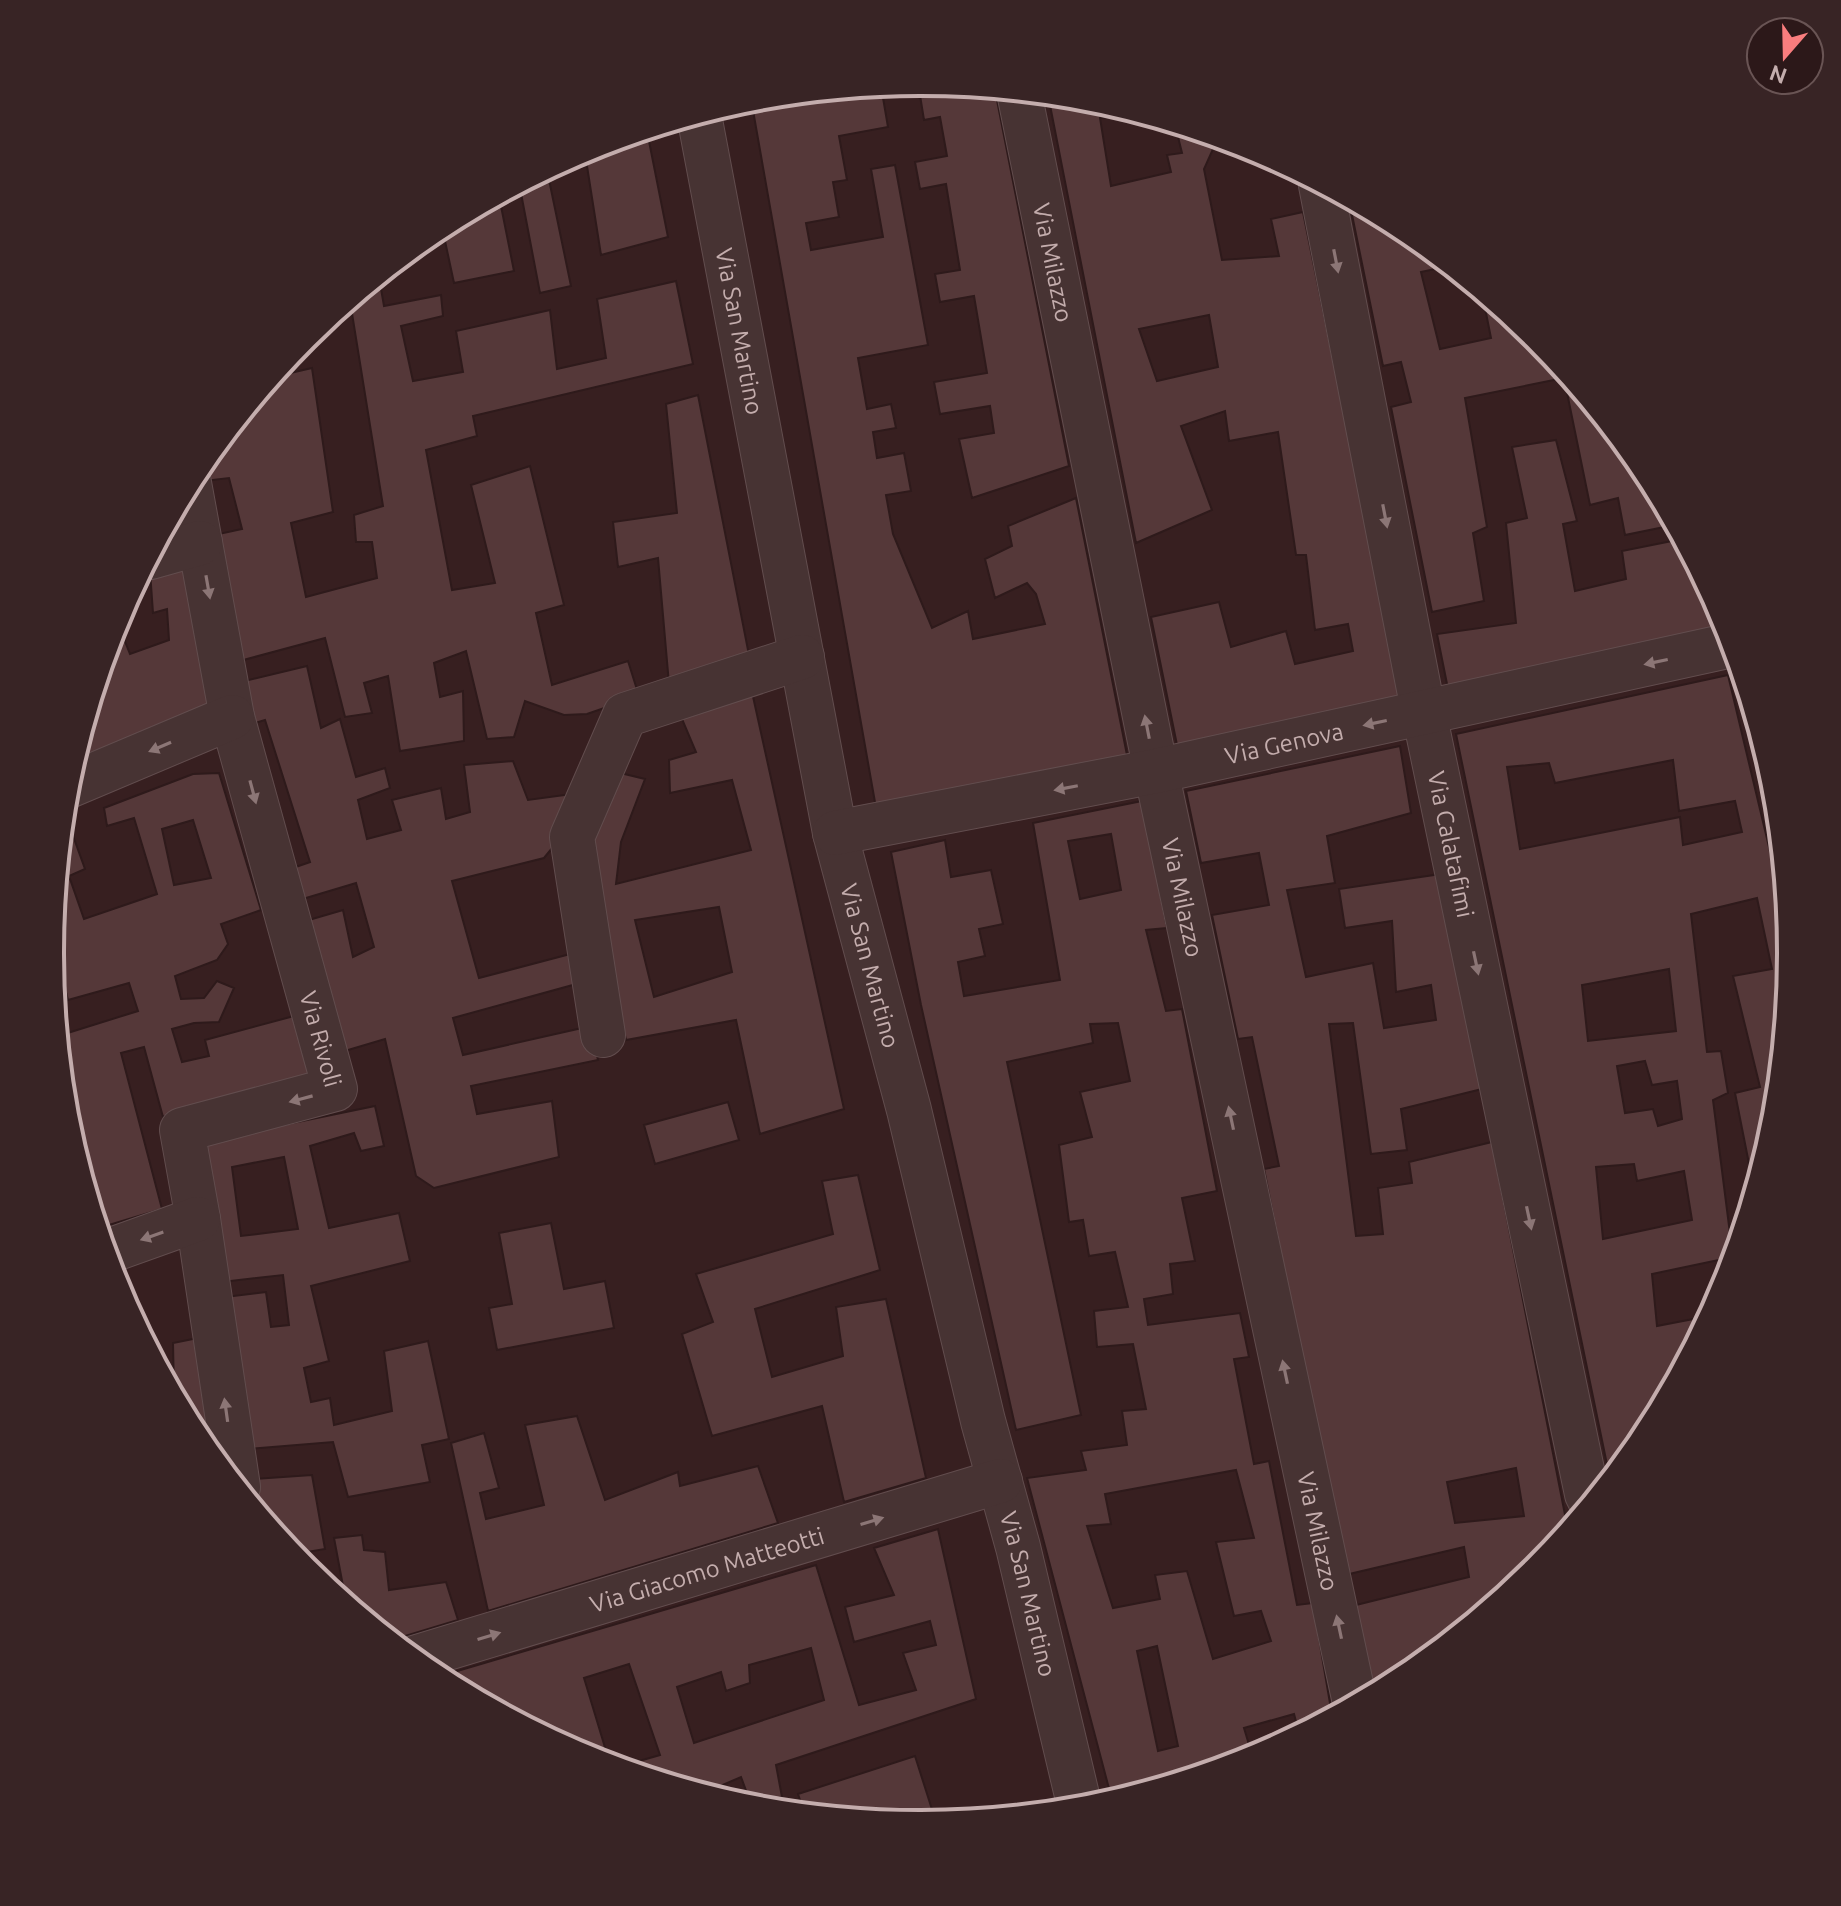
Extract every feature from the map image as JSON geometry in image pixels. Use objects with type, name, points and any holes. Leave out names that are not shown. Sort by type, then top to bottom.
[{"type":"street","name":"Via Milazzo","points":[[1021,103],[1156,771],[1353,1693]]},
{"type":"street","name":"Via San Martino","points":[[701,126],[835,833],[909,1110],[1077,1795]]},
{"type":"street","name":"Via Calatafimi","points":[[1323,198],[1424,712],[1586,1491]]},
{"type":"street","name":"Via Rivoli","points":[[193,503],[232,717],[335,1089],[182,1130],[235,1466]]},
{"type":"street","points":[[163,553],[200,543]]},
{"type":"street","name":"Via Genova","points":[[835,833],[1156,771],[1720,648]]},
{"type":"street","points":[[603,1035],[572,837],[625,715],[802,657]]},
{"type":"street","points":[[81,781],[232,717]]},
{"type":"street","points":[[117,1248],[198,1219]]},
{"type":"street","name":"Via Giacomo Matteotti","points":[[429,1654],[1000,1481]]},
{"type":"building","points":[[920,96],[997,100],[1069,466],[972,498],[959,439],[994,433],[990,406],[940,414],[934,382],[987,373],[974,296],[940,302],[935,274],[960,270],[946,184],[920,189],[915,162],[947,156],[940,117],[924,120]]},
{"type":"building","points":[[883,97],[888,127],[839,136],[847,180],[833,182],[839,217],[806,223],[811,250],[883,237],[871,169],[895,165],[928,345],[858,358],[867,409],[891,404],[896,428],[873,432],[877,458],[904,453],[911,491],[886,495],[893,534],[932,628],[968,611],[973,639],[1045,624],[1036,594],[1027,583],[995,598],[985,559],[1012,546],[1008,526],[1076,498],[1127,755],[876,808],[753,113]]},
{"type":"building","points":[[1050,107],[1107,117],[1100,118],[1111,186],[1171,172],[1167,155],[1182,153],[1178,137],[1213,149],[1204,169],[1222,260],[1279,256],[1271,219],[1303,212],[1402,698],[1177,745],[1151,617],[1219,602],[1231,647],[1286,631],[1295,664],[1353,651],[1348,624],[1315,630],[1306,555],[1296,555],[1278,432],[1229,441],[1225,411],[1181,426],[1212,510],[1136,543]],"holes":[[[1209,315],[1218,367],[1157,381],[1139,329]]]},
{"type":"building","points":[[649,141],[668,237],[601,255],[587,166],[581,167]]},
{"type":"building","points":[[549,182],[571,286],[540,293],[521,196]]},
{"type":"building","points":[[501,206],[514,271],[454,283],[445,241]]},
{"type":"building","points":[[1352,213],[1436,269],[1421,272],[1440,349],[1491,338],[1485,309],[1556,380],[1465,398],[1487,527],[1473,533],[1484,601],[1432,612],[1391,407],[1411,402],[1401,362],[1383,366]]},
{"type":"building","points":[[676,281],[693,364],[473,416],[477,436],[426,450],[452,590],[495,583],[471,485],[530,466],[564,605],[536,613],[552,685],[628,661],[639,696],[587,714],[564,715],[525,701],[514,737],[487,739],[466,651],[434,663],[440,697],[463,691],[464,741],[400,751],[388,676],[364,683],[372,713],[345,717],[325,638],[236,662],[214,535],[242,529],[229,478],[206,481],[241,432],[291,373],[312,368],[333,512],[291,523],[306,597],[377,578],[372,542],[356,542],[354,515],[383,506],[352,313],[381,288],[384,306],[441,295],[443,316],[401,326],[413,381],[463,372],[456,331],[550,310],[557,369],[606,358],[597,299]]},
{"type":"building","points":[[1567,391],[1633,477],[1663,527],[1625,535],[1618,498],[1590,505]]},
{"type":"building","points":[[698,395],[749,655],[669,684],[658,558],[618,567],[613,522],[677,513],[666,404]]},
{"type":"building","points":[[1556,440],[1577,521],[1563,524],[1575,591],[1626,579],[1622,551],[1671,541],[1715,634],[1448,689],[1437,634],[1516,623],[1506,523],[1527,518],[1512,447]]},
{"type":"building","points":[[186,560],[212,723],[82,776],[109,678],[124,639],[130,654],[169,640],[167,609],[153,613],[150,577],[154,570]]},
{"type":"building","points":[[307,666],[321,728],[340,719],[356,777],[385,768],[390,788],[358,800],[367,839],[401,830],[392,800],[441,788],[446,819],[470,812],[464,765],[513,761],[528,800],[572,794],[562,836],[544,858],[452,881],[479,978],[574,953],[580,983],[453,1018],[463,1055],[591,1026],[598,1060],[471,1086],[477,1114],[552,1101],[559,1157],[434,1188],[416,1176],[385,1039],[338,1053],[302,922],[343,910],[353,957],[374,947],[356,883],[296,901],[287,870],[310,862],[265,720],[248,725],[240,682]]},
{"type":"building","points":[[1728,675],[1771,857],[1777,953],[1770,1065],[1750,1168],[1735,1093],[1760,1087],[1733,976],[1772,969],[1757,898],[1691,914],[1707,1052],[1721,1051],[1728,1093],[1713,1100],[1730,1233],[1720,1260],[1652,1274],[1657,1326],[1695,1319],[1662,1381],[1607,1464],[1456,734]],"holes":[[[1673,760],[1679,811],[1735,801],[1742,832],[1683,845],[1680,817],[1520,849],[1507,767],[1549,763],[1555,783]],[[1669,969],[1676,1031],[1588,1041],[1582,985]],[[1645,1061],[1652,1085],[1677,1081],[1682,1119],[1658,1126],[1653,1109],[1625,1113],[1617,1066]],[[1634,1164],[1637,1181],[1684,1171],[1692,1220],[1603,1239],[1596,1167]]]},
{"type":"building","points":[[752,692],[844,1109],[760,1134],[736,1020],[626,1040],[586,855],[612,771],[645,779],[621,842],[616,884],[751,850],[732,780],[670,793],[669,760],[696,752],[679,712]],"holes":[[[719,907],[732,972],[654,997],[635,920]]]},
{"type":"building","points":[[1400,746],[1411,813],[1327,836],[1335,883],[1287,890],[1306,977],[1373,963],[1384,1028],[1436,1020],[1431,985],[1396,992],[1392,921],[1345,928],[1339,889],[1441,874],[1482,1089],[1401,1109],[1407,1150],[1371,1154],[1353,1023],[1329,1024],[1356,1236],[1383,1234],[1378,1188],[1412,1183],[1409,1162],[1492,1142],[1565,1516],[1485,1597],[1442,1633],[1368,1683],[1352,1606],[1469,1577],[1464,1547],[1345,1575],[1264,1169],[1279,1166],[1252,1037],[1238,1039],[1212,915],[1269,905],[1259,853],[1201,863],[1186,791]],"holes":[[[1516,1468],[1524,1516],[1455,1523],[1447,1482]]]},
{"type":"building","points":[[219,773],[261,910],[221,924],[228,944],[217,960],[175,976],[181,999],[204,998],[217,981],[234,988],[219,1022],[194,1023],[172,1029],[182,1062],[209,1056],[205,1040],[294,1016],[314,1080],[163,1117],[144,1047],[121,1053],[162,1209],[108,1225],[80,1120],[68,1033],[138,1011],[129,983],[68,1000],[64,953],[66,897],[72,834],[85,869],[69,876],[84,919],[157,894],[134,818],[107,826],[104,808],[193,774]],"holes":[[[193,820],[211,878],[174,885],[162,829]]]},
{"type":"building","points":[[1142,801],[1167,928],[1146,930],[1166,1011],[1182,1009],[1217,1191],[1182,1198],[1195,1261],[1170,1264],[1173,1294],[1144,1299],[1148,1325],[1240,1313],[1249,1357],[1234,1359],[1254,1464],[1269,1461],[1297,1605],[1313,1603],[1330,1705],[1296,1722],[1294,1714],[1244,1728],[1248,1744],[1196,1764],[1109,1788],[1027,1478],[1086,1470],[1081,1451],[1127,1445],[1122,1411],[1146,1409],[1133,1344],[1097,1347],[1094,1311],[1128,1307],[1115,1252],[1089,1256],[1083,1220],[1069,1222],[1059,1145],[1092,1137],[1080,1092],[1130,1081],[1118,1023],[1090,1024],[1093,1043],[1007,1062],[1081,1415],[1016,1430],[921,1005],[891,852],[945,840],[951,877],[991,870],[1003,924],[979,929],[985,956],[958,962],[964,996],[1060,980],[1033,823]],"holes":[[[1111,834],[1121,890],[1080,899],[1068,841]],[[1236,1470],[1254,1538],[1216,1542],[1234,1616],[1261,1611],[1271,1641],[1213,1659],[1187,1571],[1155,1575],[1160,1599],[1113,1608],[1087,1526],[1111,1524],[1105,1494]],[[1157,1646],[1178,1746],[1158,1751],[1137,1651]]]},
{"type":"building","points":[[728,1102],[739,1140],[655,1164],[644,1125]]},
{"type":"building","points":[[375,1106],[384,1146],[361,1151],[354,1133],[310,1146],[329,1228],[399,1213],[410,1261],[311,1286],[329,1361],[304,1368],[311,1402],[330,1398],[334,1425],[392,1411],[384,1351],[428,1341],[449,1439],[422,1445],[430,1482],[348,1497],[333,1442],[249,1449],[225,1297],[266,1292],[271,1327],[289,1325],[283,1275],[222,1282],[200,1142]],"holes":[[[284,1157],[298,1229],[241,1236],[232,1167]]]},
{"type":"building","points":[[858,1175],[880,1270],[755,1309],[772,1377],[843,1356],[836,1307],[886,1299],[926,1478],[844,1502],[822,1406],[712,1436],[682,1334],[713,1322],[696,1274],[833,1234],[822,1181]]},
{"type":"building","points":[[551,1223],[564,1289],[605,1281],[614,1328],[497,1350],[489,1308],[512,1304],[499,1233]]},
{"type":"building","points":[[198,1338],[213,1436],[174,1371],[173,1343]]},
{"type":"building","points":[[577,1416],[605,1500],[678,1472],[680,1486],[758,1466],[778,1523],[488,1611],[451,1443],[484,1433],[499,1488],[480,1493],[486,1519],[544,1505],[525,1425]]},
{"type":"building","points":[[312,1475],[325,1549],[308,1552],[256,1492],[254,1479]]},
{"type":"building","points":[[938,1529],[976,1699],[776,1765],[780,1797],[746,1791],[741,1777],[722,1785],[638,1761],[660,1755],[629,1664],[584,1678],[605,1749],[542,1721],[455,1672],[816,1565],[859,1705],[916,1690],[903,1653],[936,1645],[930,1621],[854,1642],[845,1607],[894,1595],[874,1548]],"holes":[[[811,1648],[824,1700],[694,1743],[677,1687],[721,1672],[726,1691],[750,1683],[749,1665]]]},
{"type":"building","points":[[362,1535],[364,1550],[385,1552],[389,1590],[446,1582],[458,1620],[404,1636],[343,1585],[334,1538]]},
{"type":"building","points":[[915,1756],[932,1810],[864,1808],[809,1802],[800,1801],[798,1794]]}]
